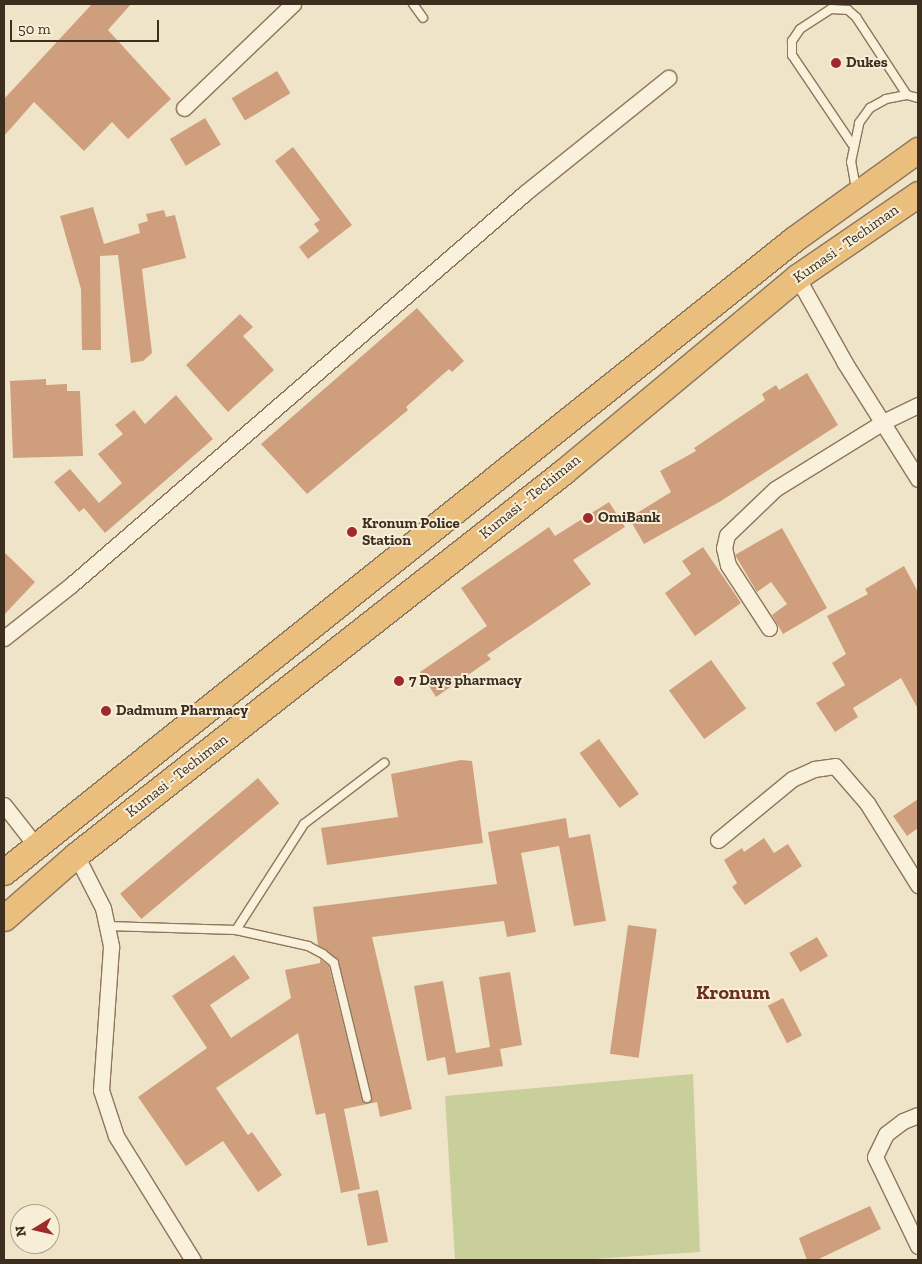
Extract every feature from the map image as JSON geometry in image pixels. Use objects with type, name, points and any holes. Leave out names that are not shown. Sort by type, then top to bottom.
[{"type":"highway","points":[[4,872],[137,768],[531,447],[857,194],[918,150]]},
{"type":"highway","name":"Kumasi - Techiman","points":[[4,918],[76,856],[563,472],[797,277],[918,194]]},
{"type":"street","points":[[184,108],[293,4]]},
{"type":"street","points":[[4,638],[71,585],[525,193],[668,78]]},
{"type":"street","points":[[797,277],[918,479]]},
{"type":"street","points":[[769,628],[728,565],[724,548],[727,535],[775,489],[883,422],[918,405]]},
{"type":"street","points":[[718,840],[792,779],[814,769],[835,766],[867,803],[918,885]]},
{"type":"street","points":[[4,805],[36,846]]},
{"type":"street","points":[[76,856],[103,908],[111,947],[101,1090],[116,1136],[193,1260]]},
{"type":"street","points":[[918,1115],[903,1121],[886,1134],[876,1157],[918,1246]]},
{"type":"lane","points":[[413,4],[423,18]]},
{"type":"lane","points":[[852,144],[792,55],[792,41],[800,29],[831,9],[848,10],[856,17],[907,95]]},
{"type":"lane","points":[[857,194],[851,162],[852,144],[859,123],[870,108],[886,99],[907,95],[918,98]]},
{"type":"lane","points":[[236,930],[304,824],[384,763]]},
{"type":"lane","points":[[107,926],[236,930],[308,946],[334,963],[367,1098]]},
{"type":"green space","points":[[693,1074],[700,1252],[577,1260],[455,1260],[445,1096]]},
{"type":"building","points":[[92,4],[131,4],[108,30],[171,99],[128,139],[112,122],[84,151],[34,102],[4,136],[4,99]]},
{"type":"building","points":[[277,71],[290,93],[245,121],[232,98]]},
{"type":"building","points":[[205,118],[221,145],[186,166],[170,139]]},
{"type":"building","points":[[293,147],[352,225],[308,259],[299,247],[319,231],[314,224],[320,220],[275,161]]},
{"type":"building","points":[[93,207],[104,244],[140,233],[138,224],[148,221],[146,214],[164,210],[166,217],[175,215],[186,258],[142,269],[152,353],[143,361],[131,363],[118,255],[100,256],[101,350],[82,350],[81,289],[60,216]]},
{"type":"building","points":[[417,308],[464,361],[452,372],[449,369],[406,407],[408,410],[307,494],[261,444]]},
{"type":"building","points":[[240,314],[253,327],[243,336],[274,370],[228,412],[186,365]]},
{"type":"building","points":[[807,373],[838,425],[721,501],[644,544],[629,518],[671,492],[660,471],[696,451],[694,448],[765,400],[762,394],[776,385],[779,390]]},
{"type":"building","points":[[46,379],[46,385],[67,384],[67,391],[80,391],[83,456],[13,458],[10,381]]},
{"type":"building","points":[[176,395],[213,439],[105,533],[84,508],[79,512],[54,482],[70,469],[99,503],[122,483],[98,454],[123,434],[115,425],[134,410],[145,424]]},
{"type":"building","points":[[609,502],[625,527],[573,560],[591,584],[487,655],[491,659],[436,697],[420,672],[487,626],[461,588],[549,527],[555,536]]},
{"type":"building","points":[[782,528],[827,608],[783,634],[772,615],[787,604],[771,582],[757,592],[735,555]]},
{"type":"building","points":[[703,547],[741,603],[695,636],[665,593],[691,574],[682,561]]},
{"type":"building","points":[[4,552],[35,582],[4,615]]},
{"type":"building","points":[[904,566],[918,592],[918,709],[901,678],[853,708],[858,717],[835,732],[816,703],[845,685],[832,663],[846,654],[827,616],[868,594],[865,589]]},
{"type":"building","points":[[711,660],[746,709],[704,739],[669,691]]},
{"type":"building","points":[[599,739],[639,794],[620,808],[580,753]]},
{"type":"building","points":[[461,760],[472,761],[483,843],[327,865],[321,828],[398,817],[391,774]]},
{"type":"building","points":[[258,778],[279,803],[141,919],[120,894]]},
{"type":"building","points":[[918,799],[918,828],[907,836],[893,816]]},
{"type":"building","points":[[566,818],[569,838],[590,834],[606,921],[574,926],[559,846],[521,853],[536,932],[507,937],[504,921],[372,937],[412,1109],[380,1117],[377,1102],[344,1109],[360,1189],[341,1193],[325,1113],[316,1115],[298,1033],[216,1088],[248,1135],[252,1132],[282,1175],[258,1192],[223,1141],[186,1166],[138,1097],[207,1048],[172,996],[234,955],[250,978],[210,1005],[231,1038],[291,998],[285,970],[320,963],[320,959],[329,966],[362,1099],[369,1103],[372,1097],[339,962],[318,945],[313,907],[497,884],[488,832]]},
{"type":"building","points":[[764,838],[774,853],[788,844],[802,866],[745,905],[732,887],[737,883],[724,860],[742,848],[744,852]]},
{"type":"building","points":[[628,925],[657,929],[639,1058],[610,1054]]},
{"type":"building","points":[[817,937],[828,956],[800,972],[789,953]]},
{"type":"building","points":[[510,972],[522,1045],[500,1049],[503,1066],[448,1075],[445,1057],[427,1061],[414,986],[443,981],[456,1053],[490,1047],[479,977]]},
{"type":"building","points":[[783,998],[802,1035],[787,1043],[768,1006]]},
{"type":"building","points":[[378,1190],[388,1242],[367,1246],[357,1194]]},
{"type":"building","points":[[870,1206],[881,1229],[817,1260],[807,1260],[799,1238]]},
{"type":"place","name":"Dukes","points":[[836,63]]},
{"type":"place","name":"OmiBank","points":[[588,518]]},
{"type":"place","name":"Kronum Police Station","points":[[352,532]]},
{"type":"place","name":"7 Days pharmacy","points":[[399,681]]},
{"type":"place","name":"Dadmum Pharmacy","points":[[106,711]]},
{"type":"district","name":"Kronum","points":[[733,992]]}]
